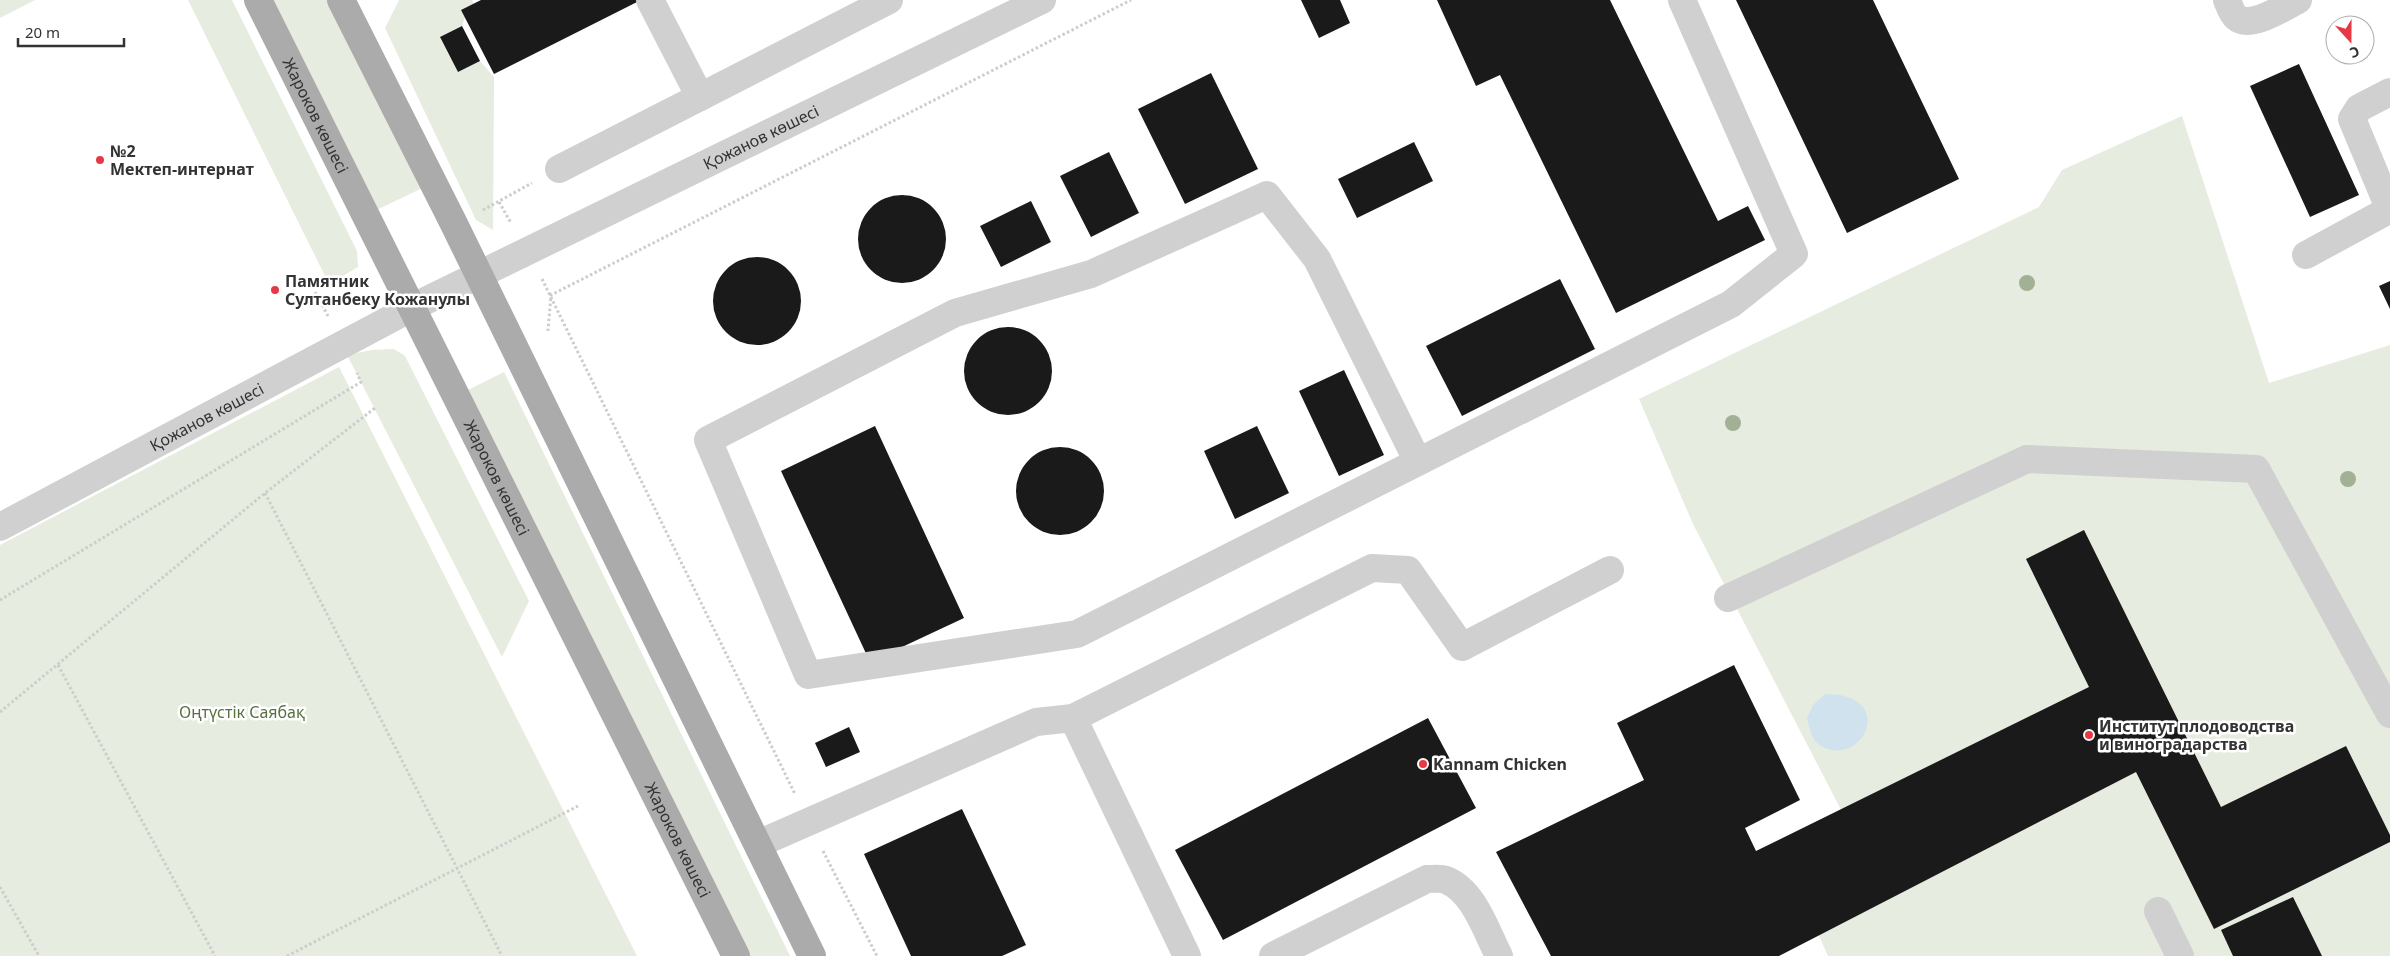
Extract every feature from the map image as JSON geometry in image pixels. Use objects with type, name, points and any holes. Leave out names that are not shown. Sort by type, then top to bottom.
[{"type":"main road","name":"Жароков көшесі","points":[[258,0],[736,956]]},
{"type":"main road","points":[[341,0],[479,275],[812,956]]},
{"type":"street","points":[[650,0],[700,98]]},
{"type":"street","points":[[559,169],[889,0]]},
{"type":"street","name":"Қожанов көшесі","points":[[0,527],[413,307],[1042,0]]},
{"type":"street","points":[[1418,462],[1317,259],[1267,195],[1091,274],[955,313],[708,440],[808,674],[1077,634],[1418,462],[1731,304],[1794,254],[1682,0]]},
{"type":"street","points":[[2226,0],[2236,17],[2248,22],[2257,20],[2298,0]]},
{"type":"street","points":[[2306,255],[2385,212],[2387,203],[2352,119],[2359,108],[2390,92]]},
{"type":"street","points":[[1728,598],[2027,459],[2256,469],[2390,714]]},
{"type":"street","points":[[758,844],[1036,722],[1073,718],[1372,568],[1408,570],[1462,647],[1610,570]]},
{"type":"street","points":[[1073,718],[1187,956]]},
{"type":"street","points":[[1272,956],[1427,879],[1445,879],[1458,886],[1470,899],[1499,956]]},
{"type":"street","points":[[2158,910],[2180,956]]},
{"type":"path","points":[[551,295],[1131,0]]},
{"type":"path","points":[[474,214],[499,202],[551,295],[808,822],[877,956]]},
{"type":"path","points":[[316,292],[330,321]]},
{"type":"path","points":[[548,332],[551,295]]},
{"type":"path","points":[[0,600],[361,382]]},
{"type":"path","points":[[0,712],[265,493],[375,408]]},
{"type":"path","points":[[265,493],[502,956]]},
{"type":"path","points":[[58,665],[215,956]]},
{"type":"path","points":[[287,956],[578,806]]},
{"type":"path","points":[[0,888],[39,956]]},
{"type":"green space","points":[[0,0],[35,0],[0,18]]},
{"type":"green space","points":[[188,0],[232,0],[357,251],[358,267],[329,284]]},
{"type":"green space","points":[[258,0],[341,0],[433,183],[366,215]]},
{"type":"green space","points":[[399,0],[472,0],[474,4],[465,17],[462,26],[440,38],[458,72],[480,61],[494,77],[493,230],[476,220],[385,28]]},
{"type":"green space","points":[[2182,116],[2269,383],[2390,345],[2390,956],[1828,956],[1816,929],[1882,889],[1693,524],[1639,399],[2039,207],[2062,170]]},
{"type":"green space","points":[[394,349],[405,356],[529,601],[502,657],[347,355],[372,350]]},
{"type":"green space","name":"Оңтүстік Саябақ","points":[[339,367],[637,956],[0,956],[0,545]]},
{"type":"green space","points":[[504,372],[790,956],[747,956],[466,391]]},
{"type":"water","points":[[1825,694],[1848,697],[1862,706],[1867,718],[1866,730],[1858,742],[1847,749],[1833,750],[1817,743],[1812,735],[1807,718],[1813,705]]},
{"type":"building","points":[[481,0],[641,0],[494,74],[461,10]]},
{"type":"building","points":[[1301,0],[1340,0],[1350,23],[1319,38]]},
{"type":"building","points":[[1437,0],[1610,0],[1718,221],[1748,206],[1765,240],[1616,313],[1500,75],[1476,86]]},
{"type":"building","points":[[1736,0],[1873,0],[1959,179],[1847,233]]},
{"type":"building","points":[[462,26],[480,61],[458,72],[440,37]]},
{"type":"building","points":[[2299,64],[2359,195],[2310,217],[2250,86]]},
{"type":"building","points":[[1211,73],[1258,169],[1185,204],[1138,109]]},
{"type":"building","points":[[1414,142],[1433,181],[1357,218],[1338,179]]},
{"type":"building","points":[[1109,152],[1139,213],[1091,237],[1060,176]]},
{"type":"building","points":[[902,195],[919,198],[927,202],[939,214],[943,222],[946,239],[943,256],[939,264],[927,276],[919,280],[902,283],[885,280],[877,276],[865,264],[861,256],[858,239],[861,222],[865,214],[877,202],[885,198]]},
{"type":"building","points":[[1031,201],[1051,242],[1001,267],[980,226]]},
{"type":"building","points":[[757,257],[774,260],[782,264],[794,276],[798,284],[801,301],[798,318],[794,326],[782,338],[774,342],[757,345],[740,342],[732,338],[720,326],[716,318],[713,301],[716,284],[720,276],[732,264],[740,260]]},
{"type":"building","points":[[1560,279],[1595,349],[1462,416],[1426,346]]},
{"type":"building","points":[[2390,281],[2390,309],[2379,286]]},
{"type":"building","points":[[1008,327],[1025,330],[1033,334],[1045,346],[1049,354],[1052,371],[1049,388],[1045,396],[1033,408],[1025,412],[1008,415],[991,412],[983,408],[971,396],[967,388],[964,371],[967,354],[971,346],[983,334],[991,330]]},
{"type":"building","points":[[1344,370],[1384,455],[1339,476],[1299,391]]},
{"type":"building","points":[[875,426],[964,618],[870,662],[781,471]]},
{"type":"building","points":[[1257,426],[1289,493],[1235,519],[1204,451]]},
{"type":"building","points":[[1060,447],[1077,450],[1091,460],[1101,474],[1104,491],[1101,508],[1091,522],[1077,532],[1060,535],[1043,532],[1029,522],[1019,508],[1016,491],[1019,474],[1029,460],[1043,450]]},
{"type":"building","name":"Институт плодоводства и виноградарства","points":[[2084,530],[2221,807],[2346,746],[2390,835],[2390,842],[2214,929],[2136,772],[1779,956],[1551,956],[1496,852],[1644,780],[1617,723],[1734,665],[1800,800],[1745,828],[1756,851],[2089,687],[2026,559]]},
{"type":"building","points":[[1428,718],[1476,808],[1223,940],[1175,850]]},
{"type":"building","points":[[849,727],[860,752],[826,767],[815,743]]},
{"type":"building","points":[[962,809],[1026,945],[1002,956],[911,956],[864,854]]},
{"type":"building","points":[[2293,897],[2322,956],[2233,956],[2221,930]]},
{"type":"place","name":"№2 Мектеп-интернат","points":[[100,160]]},
{"type":"place","name":"Памятник Султанбеку Кожанулы","points":[[275,290]]},
{"type":"place","name":"Институт плодоводства и виноградарства","points":[[2089,735]]},
{"type":"place","name":"Kannam Chicken","points":[[1423,764]]}]
